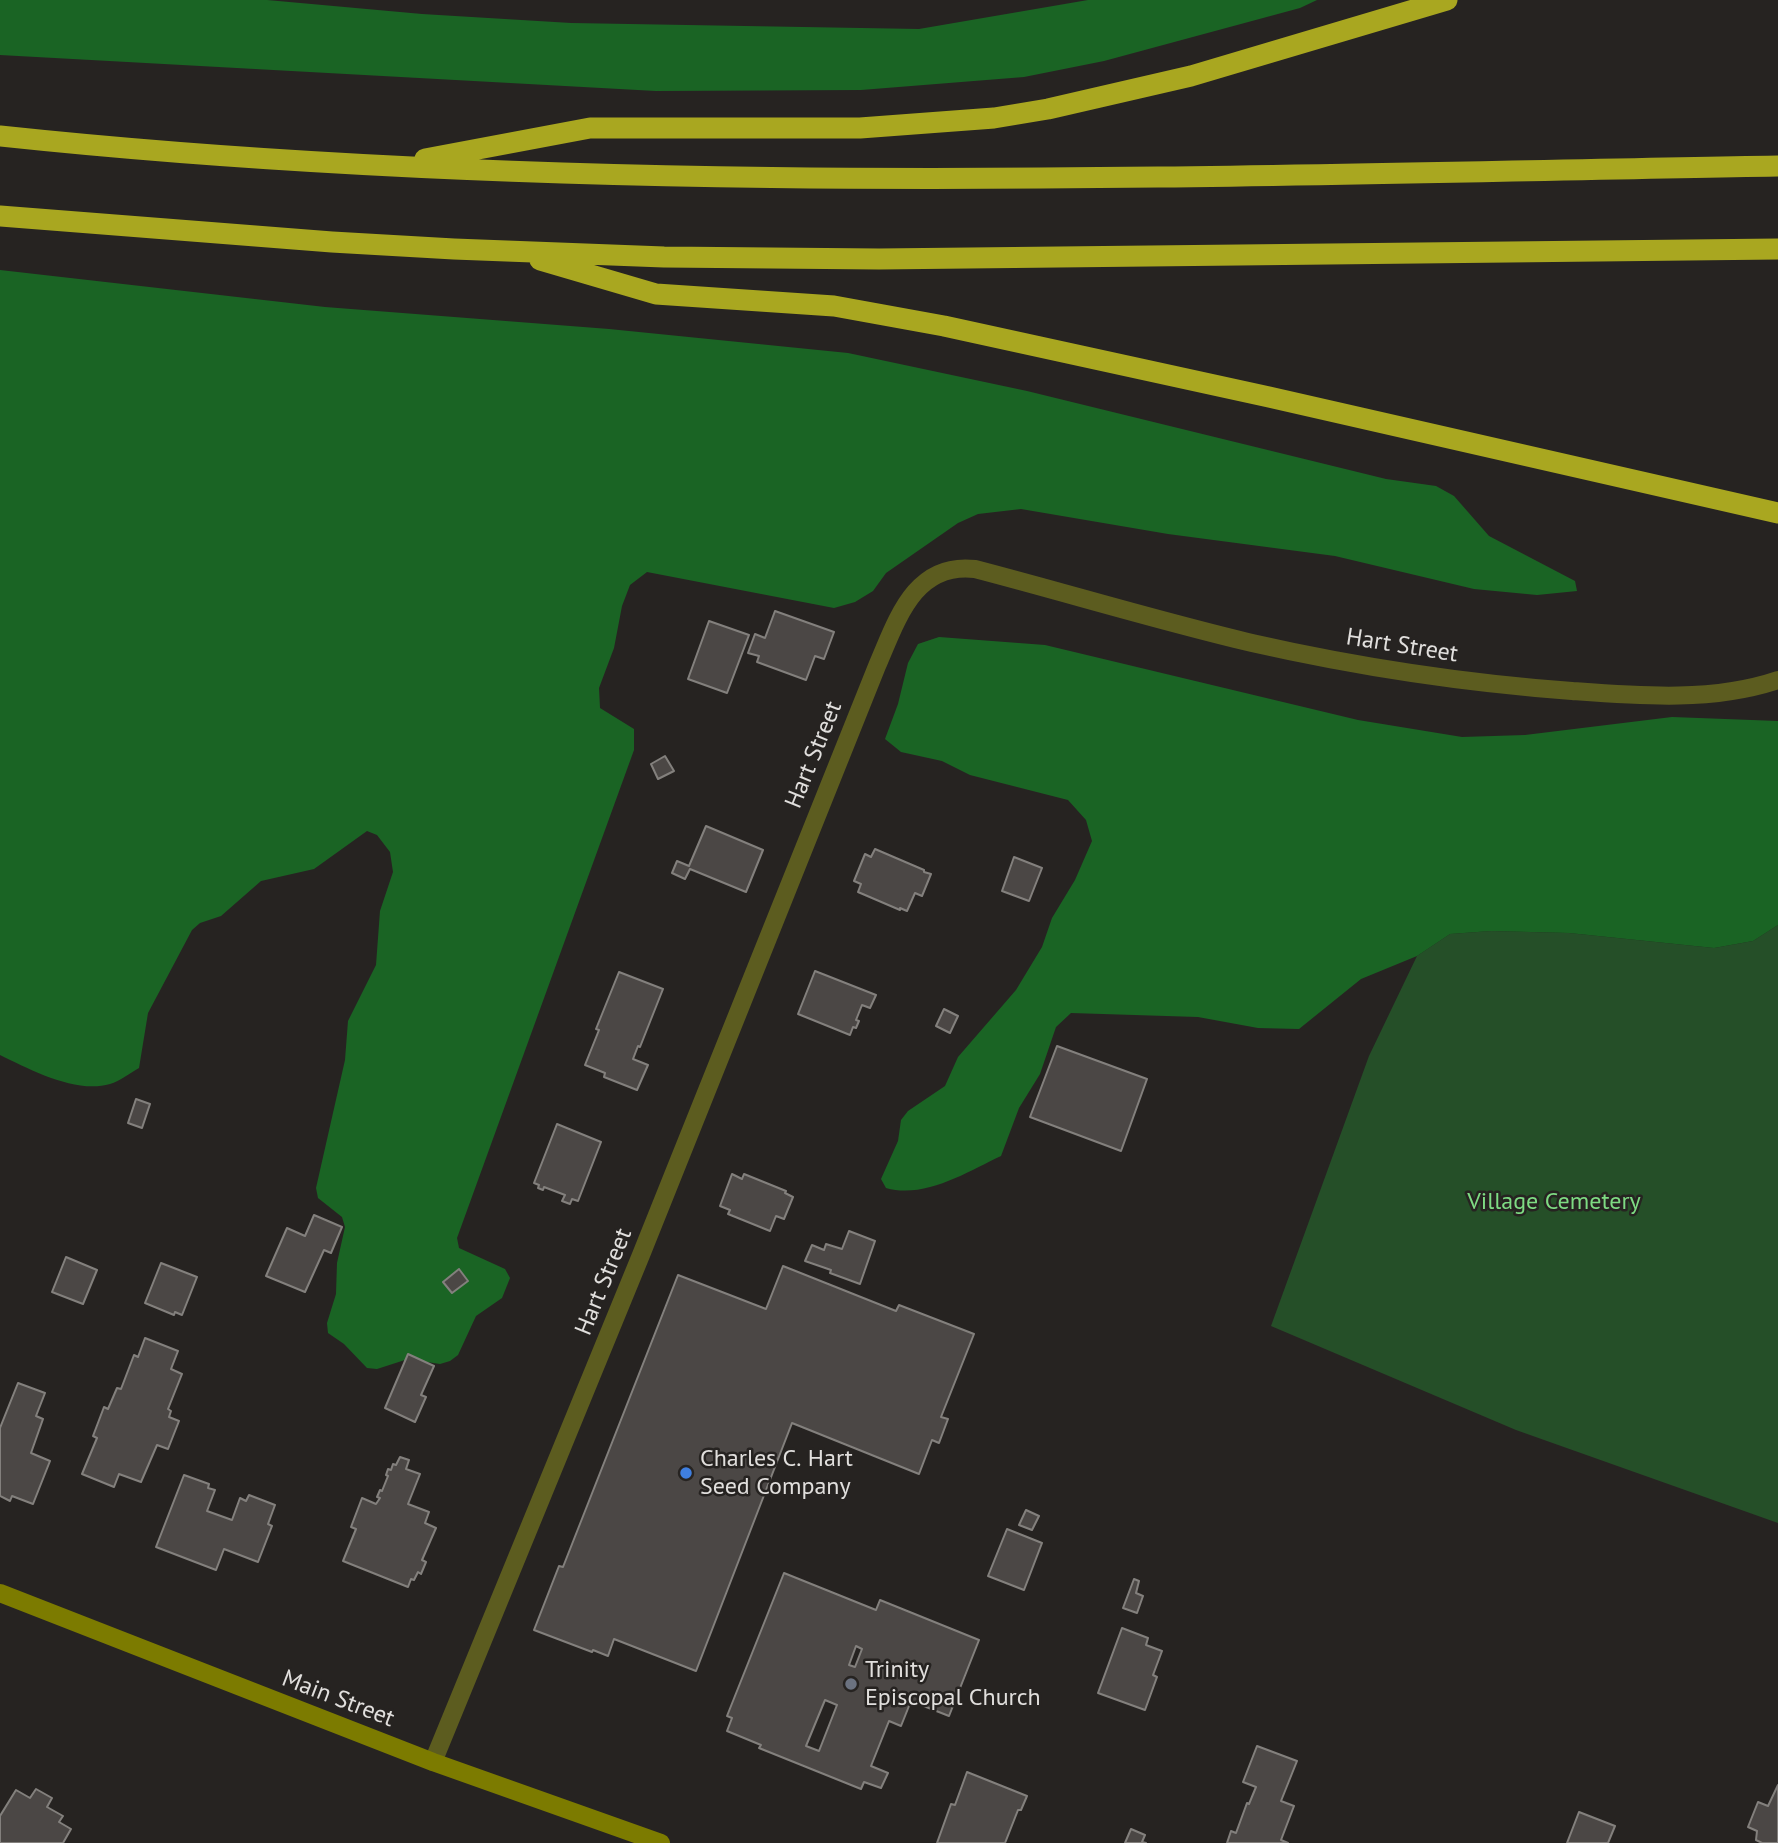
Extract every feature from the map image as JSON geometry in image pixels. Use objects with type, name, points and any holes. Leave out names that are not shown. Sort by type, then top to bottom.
[{"type":"highway","points":[[390,166],[590,128],[860,128],[994,118],[1048,109],[1191,76],[1447,0]]},
{"type":"highway","points":[[0,136],[232,157],[612,176],[913,179],[1167,177],[1778,166]]},
{"type":"highway","points":[[0,216],[332,242],[676,257],[892,259],[1778,249]]},
{"type":"highway","points":[[507,251],[656,294],[798,302],[944,326],[1778,513]]},
{"type":"street","name":"Hart Street","points":[[433,1762],[636,1268],[877,666],[904,607],[927,579],[949,569],[975,569],[1251,643],[1408,674],[1468,682],[1609,694],[1667,695],[1743,690],[1778,680]]},
{"type":"street","name":"Main Street","points":[[0,1593],[433,1762],[661,1843]]},
{"type":"green space","points":[[0,0],[267,0],[422,14],[571,23],[919,29],[1088,0],[1317,0],[1300,8],[1104,61],[1024,77],[861,90],[656,91],[0,55]]},
{"type":"green space","points":[[0,270],[325,307],[609,329],[848,353],[1027,391],[1386,479],[1436,486],[1454,496],[1489,536],[1575,581],[1577,591],[1537,595],[1474,589],[1335,556],[1168,534],[1021,509],[978,514],[958,523],[886,573],[873,591],[855,602],[834,608],[647,572],[630,585],[622,606],[614,648],[599,688],[600,708],[634,729],[634,750],[457,1238],[459,1248],[505,1269],[510,1278],[502,1298],[476,1316],[458,1355],[450,1361],[440,1364],[408,1359],[377,1369],[367,1368],[344,1344],[328,1333],[327,1323],[336,1294],[337,1263],[345,1227],[342,1217],[318,1198],[316,1188],[345,1060],[348,1021],[376,965],[380,911],[393,872],[390,852],[377,835],[367,831],[314,869],[261,881],[221,916],[200,923],[192,930],[148,1013],[139,1068],[121,1079],[110,1084],[83,1086],[54,1079],[0,1055]]},
{"type":"green space","points":[[939,637],[1045,645],[1358,720],[1462,737],[1525,735],[1672,717],[1778,721],[1778,925],[1753,941],[1714,948],[1569,933],[1491,931],[1450,934],[1417,956],[1361,979],[1299,1029],[1258,1028],[1198,1017],[1071,1013],[1056,1027],[1040,1074],[1019,1108],[1001,1156],[931,1187],[916,1190],[886,1188],[881,1179],[898,1141],[901,1120],[908,1111],[945,1086],[958,1057],[1016,990],[1042,947],[1052,918],[1075,880],[1092,841],[1086,820],[1068,800],[970,775],[942,761],[901,752],[885,739],[898,704],[908,663],[918,644]]},
{"type":"green space","name":"Village Cemetery","points":[[1778,925],[1778,1523],[1516,1430],[1271,1326],[1369,1056],[1417,956],[1450,934],[1491,931],[1569,933],[1714,948],[1753,941]]},
{"type":"building","points":[[775,611],[834,632],[824,659],[815,656],[806,680],[757,662],[759,656],[748,653],[755,634],[765,638]]},
{"type":"building","points":[[709,621],[749,635],[727,693],[688,679]]},
{"type":"building","points":[[665,756],[674,771],[658,779],[651,764]]},
{"type":"building","points":[[706,826],[763,850],[746,892],[690,869],[685,879],[672,873],[677,861],[689,866]]},
{"type":"building","points":[[875,849],[931,874],[922,896],[915,893],[907,911],[858,892],[861,884],[854,881],[865,854],[871,857]]},
{"type":"building","points":[[1014,857],[1042,868],[1029,901],[1002,891]]},
{"type":"building","points":[[815,971],[876,995],[870,1008],[862,1005],[856,1020],[859,1021],[850,1035],[798,1014]]},
{"type":"building","points":[[619,972],[663,989],[633,1059],[648,1065],[637,1090],[604,1077],[605,1073],[585,1065]]},
{"type":"building","points":[[944,1009],[958,1016],[950,1033],[936,1026]]},
{"type":"building","points":[[1057,1046],[1147,1079],[1121,1151],[1030,1117]]},
{"type":"building","points":[[136,1099],[150,1104],[142,1128],[128,1123]]},
{"type":"building","points":[[557,1124],[601,1142],[578,1201],[572,1199],[570,1204],[562,1201],[565,1195],[544,1187],[543,1190],[534,1183]]},
{"type":"building","points":[[732,1174],[742,1179],[744,1174],[786,1191],[785,1193],[793,1197],[784,1219],[776,1216],[770,1231],[728,1214],[730,1210],[720,1206]]},
{"type":"building","points":[[314,1215],[342,1227],[331,1253],[324,1250],[305,1292],[266,1276],[287,1228],[305,1236]]},
{"type":"building","points":[[849,1231],[875,1241],[860,1284],[805,1261],[812,1245],[824,1250],[826,1244],[842,1249]]},
{"type":"building","points":[[66,1257],[97,1270],[83,1304],[52,1292]]},
{"type":"building","points":[[161,1263],[197,1277],[182,1315],[175,1312],[174,1315],[145,1303]]},
{"type":"building","points":[[783,1266],[896,1311],[899,1305],[974,1334],[941,1417],[948,1419],[939,1443],[932,1440],[919,1474],[792,1423],[696,1671],[614,1639],[608,1656],[534,1630],[559,1566],[563,1567],[678,1275],[766,1309]]},
{"type":"building","points":[[459,1269],[468,1281],[452,1293],[443,1282]]},
{"type":"building","points":[[145,1338],[178,1351],[171,1369],[182,1374],[168,1409],[171,1411],[169,1417],[179,1421],[168,1449],[157,1445],[141,1482],[119,1474],[114,1487],[82,1474],[97,1438],[93,1436],[104,1407],[108,1409],[117,1388],[121,1389],[134,1355],[138,1357]]},
{"type":"building","points":[[408,1354],[434,1366],[421,1395],[426,1397],[415,1422],[385,1408]]},
{"type":"building","points":[[18,1383],[45,1393],[36,1416],[43,1419],[31,1453],[50,1461],[33,1504],[12,1496],[10,1501],[0,1496],[0,1428]]},
{"type":"building","points":[[400,1457],[409,1460],[406,1469],[420,1474],[408,1504],[429,1512],[425,1523],[436,1528],[422,1560],[426,1562],[421,1574],[418,1572],[414,1580],[411,1579],[408,1587],[343,1561],[356,1529],[351,1527],[362,1498],[376,1504],[388,1476],[388,1469],[391,1470],[393,1464],[396,1465]]},
{"type":"building","points":[[184,1475],[209,1484],[208,1488],[215,1490],[207,1511],[232,1520],[240,1498],[246,1501],[249,1495],[275,1505],[268,1524],[272,1526],[258,1562],[224,1549],[216,1570],[156,1547]]},
{"type":"building","points":[[1026,1510],[1039,1516],[1032,1530],[1019,1525]]},
{"type":"building","points":[[1007,1529],[1042,1543],[1024,1590],[988,1576]]},
{"type":"building","name":"Trinity Episcopal Church","points":[[784,1573],[876,1610],[880,1600],[979,1640],[949,1716],[911,1701],[901,1726],[889,1721],[871,1766],[888,1773],[881,1788],[864,1782],[861,1789],[759,1748],[761,1745],[727,1731],[732,1718],[727,1716]],"holes":[[[856,1646],[862,1649],[855,1667],[849,1665]],[[825,1700],[837,1705],[819,1751],[806,1746]]]},
{"type":"building","points":[[1134,1579],[1139,1581],[1136,1593],[1143,1596],[1137,1613],[1123,1608]]},
{"type":"building","points":[[1122,1628],[1148,1638],[1146,1645],[1162,1651],[1153,1675],[1157,1677],[1145,1710],[1098,1693]]},
{"type":"building","points":[[1257,1746],[1297,1761],[1281,1801],[1294,1806],[1281,1840],[1288,1843],[1227,1843],[1231,1831],[1236,1833],[1256,1787],[1243,1782]]},
{"type":"building","points":[[967,1772],[1027,1796],[1021,1810],[1018,1810],[1005,1843],[937,1843],[951,1804],[955,1805]]},
{"type":"building","points":[[1778,1785],[1778,1843],[1762,1843],[1756,1840],[1757,1831],[1748,1827],[1758,1802],[1768,1806]]},
{"type":"building","points":[[36,1789],[52,1798],[47,1807],[63,1816],[59,1822],[71,1829],[63,1843],[0,1843],[0,1816],[16,1790],[30,1798]]},
{"type":"building","points":[[1579,1812],[1615,1826],[1608,1843],[1567,1843]]},
{"type":"building","points":[[1131,1829],[1145,1835],[1142,1842],[1146,1843],[1125,1843]]},
{"type":"place","name":"Charles C. Hart Seed Company","points":[[686,1473]]},
{"type":"place","name":"Trinity Episcopal Church","points":[[851,1684]]}]
